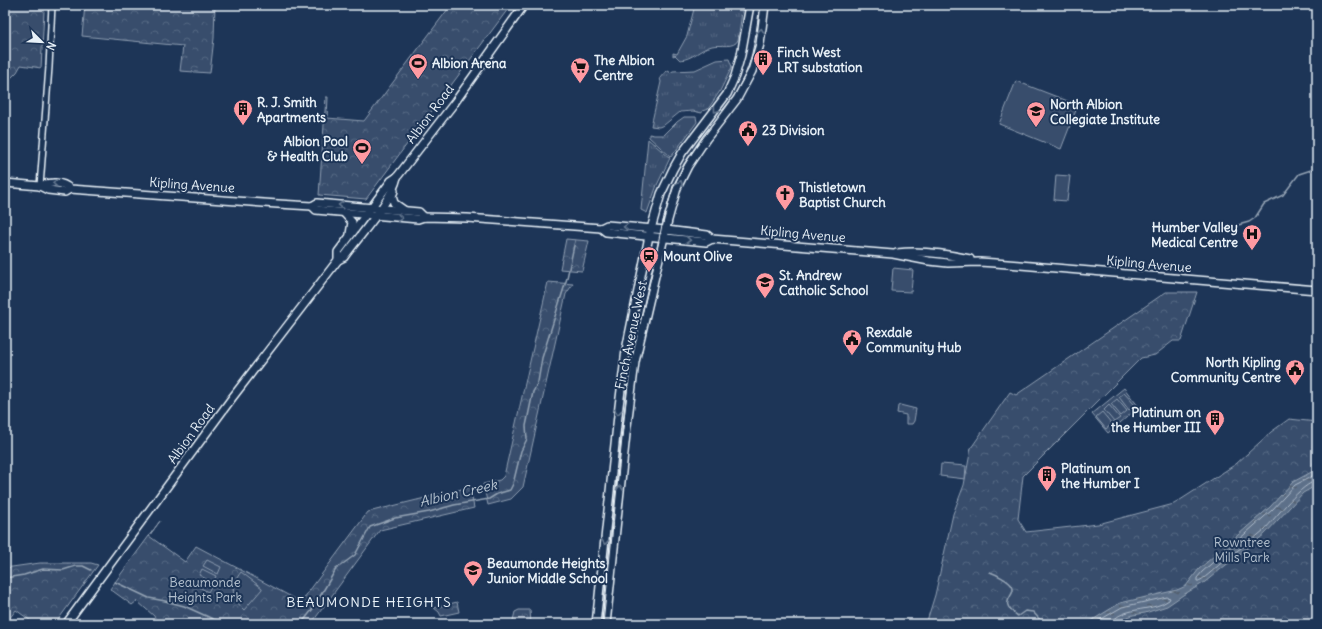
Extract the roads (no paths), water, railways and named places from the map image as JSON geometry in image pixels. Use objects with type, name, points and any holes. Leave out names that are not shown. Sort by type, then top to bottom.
[{"type":"main road","name":"Albion Road","points":[[338,260],[338,252],[391,181],[397,177],[454,102],[524,5]]},
{"type":"main road","name":"Finch Avenue West","points":[[596,624],[618,406],[626,350],[650,232],[661,194],[673,169],[686,148],[727,94],[735,76],[743,49],[750,5]]},
{"type":"main road","name":"Finch Avenue West","points":[[606,624],[632,378],[666,230],[678,188],[688,166],[706,139],[737,100],[752,71],[760,44],[765,5]]},
{"type":"main road","name":"Albion Road","points":[[66,624],[232,398],[338,260],[344,257],[376,215],[395,186],[397,177]]},
{"type":"main road","name":"Kipling Avenue","points":[[5,183],[40,186],[48,183],[66,184],[70,188],[278,204],[312,206],[316,203],[419,212],[424,217]]},
{"type":"main road","points":[[395,186],[392,196],[394,203],[406,211]]},
{"type":"main road","name":"Kipling Avenue","points":[[312,206],[316,210],[418,219],[424,217],[467,218],[601,228],[607,225],[650,232],[664,238],[706,242],[712,239],[893,254],[908,252],[932,253],[979,262],[1317,290]]},
{"type":"main road","points":[[343,212],[352,222],[349,237]]},
{"type":"main road","name":"Kipling Avenue","points":[[650,232],[666,230],[707,235],[712,239]]},
{"type":"street","points":[[40,186],[52,5]]},
{"type":"water","points":[[1317,469],[1317,485],[1303,493],[1265,534],[1205,582],[1167,606],[1133,615],[1114,624],[1086,624],[1120,603],[1177,590],[1186,586],[1199,569],[1270,507],[1293,482]]},
{"type":"waterway","points":[[1213,232],[1249,222],[1255,218],[1264,204],[1283,195],[1299,174],[1317,168]]},
{"type":"waterway","name":"Albion Creek","points":[[301,624],[312,610],[336,569],[355,555],[370,527],[395,518],[489,499],[497,494],[510,490],[513,484],[521,451],[527,439],[526,426],[533,392],[538,382],[542,358],[567,278],[575,241]]},
{"type":"waterway","name":"Albion Creek","points":[[5,578],[24,575],[43,569],[63,570],[76,566],[83,566],[91,570]]},
{"type":"waterway","points":[[990,572],[996,574],[1012,586],[1013,590],[1008,603],[1011,611],[1018,616],[1025,611],[1033,612],[1044,624]]},
{"type":"waterway","name":"Albion Creek","points":[[115,582],[149,598],[184,606],[224,624]]},
{"type":"tram line","points":[[603,624],[628,379],[662,224],[673,188],[685,164],[727,106],[742,81],[754,44],[760,5]]},
{"type":"place","name":"Finch West LRT substation","points":[[763,76]]},
{"type":"place","name":"Albion Arena","points":[[418,80]]},
{"type":"place","name":"The Albion Centre","points":[[580,84]]},
{"type":"place","name":"R. J. Smith Apartments","points":[[243,126]]},
{"type":"place","name":"North Albion Collegiate Institute","points":[[1036,128]]},
{"type":"place","name":"23 Division","points":[[748,147]]},
{"type":"place","name":"Albion Pool & Health Club","points":[[362,165]]},
{"type":"place","name":"Thistletown Baptist Church","points":[[785,211]]},
{"type":"place","name":"Humber Valley Medical Centre","points":[[1252,251]]},
{"type":"place","name":"Mount Olive","points":[[649,273]]},
{"type":"place","name":"St. Andrew Catholic School","points":[[765,299]]},
{"type":"place","name":"Rexdale Community Hub","points":[[852,356]]},
{"type":"place","name":"North Kipling Community Centre","points":[[1295,386]]},
{"type":"place","name":"Platinum on the Humber III","points":[[1215,436]]},
{"type":"place","name":"Platinum on the Humber I","points":[[1047,492]]},
{"type":"place","name":"Beaumonde Heights Junior Middle School","points":[[473,587]]},
{"type":"district","name":"BEAUMONDE HEIGHTS","points":[[369,602]]},
{"type":"park label","name":"Rowntree Mills Park","points":[[1242,550]]},
{"type":"park label","name":"Beaumonde Heights Park","points":[[205,590]]}]
